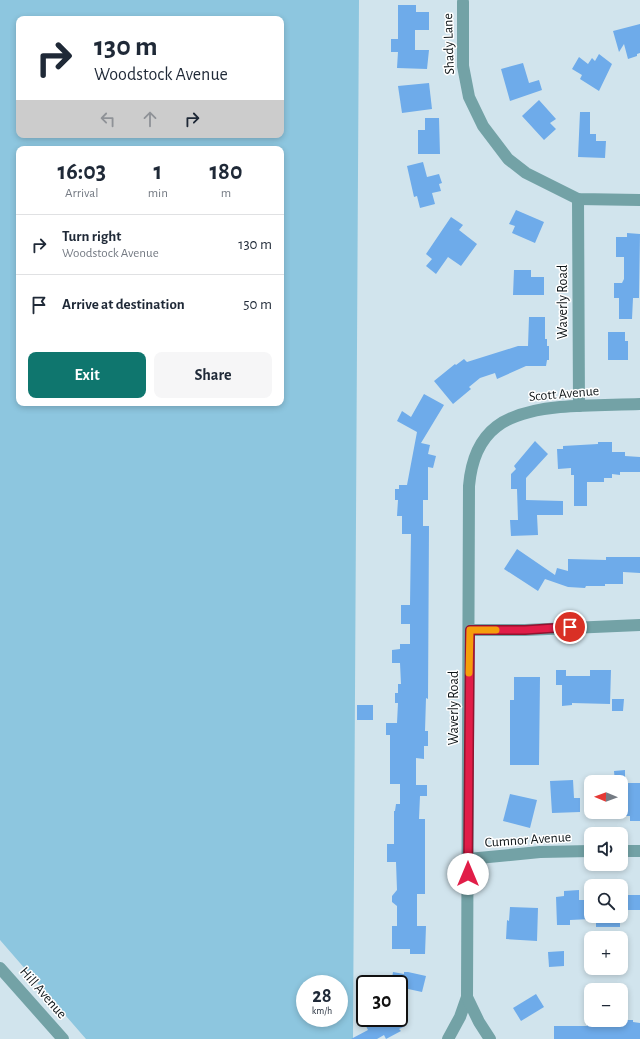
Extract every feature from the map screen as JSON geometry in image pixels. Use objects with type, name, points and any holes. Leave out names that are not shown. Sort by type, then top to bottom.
[{"type":"street","name":"Shady Lane","points":[[463,2],[463,53],[465,80],[472,103],[483,126],[508,159],[526,173],[578,199]]},
{"type":"street","points":[[578,199],[640,200]]},
{"type":"street","name":"Waverly Road","points":[[578,199],[578,406]]},
{"type":"street","name":"Scott Avenue","points":[[494,427],[507,419],[538,409],[640,404]]},
{"type":"street","name":"Waverly Road","points":[[448,1039],[460,1017],[468,997],[470,474],[472,462],[477,450],[494,427]]},
{"type":"street","points":[[470,630],[525,630],[640,625]]},
{"type":"street","name":"Cumnor Avenue","points":[[468,859],[540,852],[584,851]]},
{"type":"street","points":[[628,851],[640,851]]},
{"type":"street","name":"Hill Avenue","points":[[0,968],[63,1039]]},
{"type":"street","name":"Waverly Road","points":[[468,997],[479,1022],[490,1039]]},
{"type":"shaded area","points":[[0,0],[359,0],[353,1039],[86,1039],[0,940]]},
{"type":"building","points":[[398,5],[416,5],[416,12],[429,12],[429,30],[415,30],[415,50],[429,50],[427,69],[397,68],[398,52],[391,52],[391,39],[398,39]]},
{"type":"building","points":[[640,24],[640,53],[637,54],[637,56],[628,59],[624,44],[619,52],[613,31]]},
{"type":"building","points":[[599,54],[612,64],[599,91],[580,79],[582,75],[572,69],[579,57],[588,64],[592,58],[595,61]]},
{"type":"building","points":[[523,63],[529,83],[539,80],[542,90],[510,101],[501,69]]},
{"type":"building","points":[[429,83],[432,109],[402,113],[398,86]]},
{"type":"building","points":[[539,100],[556,119],[550,123],[556,129],[544,140],[522,116]]},
{"type":"building","points":[[580,112],[590,112],[590,134],[596,134],[596,141],[606,141],[605,158],[578,157]]},
{"type":"building","points":[[425,118],[439,118],[440,154],[418,154],[418,130],[425,130]]},
{"type":"building","points":[[423,162],[427,177],[439,174],[442,183],[439,184],[441,191],[432,193],[435,204],[420,208],[417,196],[414,197],[407,166]]},
{"type":"building","points":[[516,210],[544,222],[535,243],[512,233],[515,226],[509,224]]},
{"type":"building","points":[[451,217],[463,225],[459,230],[477,244],[461,266],[448,257],[436,274],[426,266],[432,259],[426,254]]},
{"type":"building","points":[[627,233],[640,234],[639,298],[633,298],[632,319],[619,319],[619,298],[614,298],[614,283],[622,283],[624,279],[624,257],[616,257],[616,237],[627,237]]},
{"type":"building","points":[[514,270],[531,270],[531,277],[544,277],[544,295],[513,295]]},
{"type":"building","points":[[529,317],[545,317],[545,339],[547,339],[547,346],[549,346],[549,360],[547,360],[546,366],[526,366],[497,379],[495,373],[480,378],[469,387],[471,389],[453,404],[434,381],[455,364],[456,365],[464,359],[467,362],[518,346],[528,346]]},
{"type":"building","points":[[608,332],[625,332],[625,341],[628,341],[628,360],[608,360]]},
{"type":"building","points":[[424,394],[444,405],[421,443],[430,445],[428,454],[436,456],[433,468],[428,467],[428,500],[423,500],[423,526],[429,526],[428,699],[426,698],[425,731],[428,731],[428,746],[424,746],[424,759],[416,758],[416,785],[427,785],[427,796],[420,796],[419,819],[425,819],[425,894],[417,894],[417,926],[426,926],[425,954],[410,954],[410,949],[392,949],[392,926],[397,926],[397,906],[392,902],[392,896],[397,890],[396,862],[387,862],[387,844],[394,844],[394,811],[396,804],[400,804],[400,784],[390,784],[390,735],[386,735],[386,723],[397,723],[398,703],[395,703],[395,693],[398,693],[398,684],[401,684],[400,663],[392,663],[392,650],[400,649],[400,644],[410,644],[410,624],[401,624],[401,605],[410,605],[411,534],[402,534],[402,516],[397,516],[398,500],[395,500],[395,489],[399,489],[399,485],[407,485],[417,432],[397,421],[402,411],[411,417]]},
{"type":"building","points":[[535,441],[548,454],[526,478],[526,500],[563,501],[563,515],[537,515],[538,535],[511,536],[510,520],[518,520],[517,489],[511,489],[511,474],[516,469],[514,466]]},
{"type":"building","points":[[598,442],[612,442],[612,452],[625,452],[625,456],[640,457],[640,472],[620,472],[620,475],[612,474],[612,478],[604,478],[604,482],[587,482],[587,506],[574,506],[574,475],[571,475],[571,468],[558,469],[557,449],[563,449],[563,446],[598,444]]},
{"type":"building","points":[[517,549],[555,575],[557,568],[568,571],[568,559],[606,560],[606,557],[640,557],[640,573],[623,572],[623,584],[586,586],[585,588],[568,587],[545,579],[538,591],[504,569]]},
{"type":"building","points":[[556,670],[566,670],[566,676],[590,676],[590,670],[611,670],[610,704],[572,703],[572,705],[562,706],[562,685],[556,685]]},
{"type":"building","points":[[514,677],[540,677],[539,765],[510,765],[510,700],[514,700]]},
{"type":"building","points":[[612,699],[624,699],[623,711],[612,711]]},
{"type":"building","points":[[357,705],[373,705],[373,720],[357,720]]},
{"type":"building","points":[[625,770],[625,775],[614,775],[614,771]]},
{"type":"building","points":[[573,780],[574,798],[580,798],[580,812],[552,813],[550,781]]},
{"type":"building","points":[[628,783],[640,783],[640,821],[630,821],[630,816],[628,816]]},
{"type":"building","points":[[510,794],[537,800],[530,828],[503,821]]},
{"type":"building","points":[[579,890],[579,900],[584,900],[584,919],[570,920],[570,925],[557,925],[556,897],[564,896],[564,891]]},
{"type":"building","points":[[628,895],[640,895],[640,910],[628,910]]},
{"type":"building","points":[[510,907],[538,908],[537,941],[506,939],[507,920],[509,921]]},
{"type":"building","points":[[596,923],[620,923],[620,927],[596,927]]},
{"type":"building","points":[[564,951],[564,966],[549,967],[548,952]]},
{"type":"building","points":[[393,972],[404,974],[404,972],[408,972],[426,976],[422,992],[408,989],[408,975],[392,975]]},
{"type":"building","points":[[536,994],[544,1007],[521,1021],[513,1008]]},
{"type":"building","points":[[628,1020],[633,1020],[633,1022],[640,1023],[640,1039],[554,1039],[554,1026],[628,1027]]},
{"type":"building","points":[[366,1027],[403,1027],[399,1029],[401,1031],[386,1039],[384,1035],[377,1039],[351,1039],[368,1030]]},
{"type":"slow traffic","points":[[469,673],[470,630],[496,630]]},
{"type":"route","points":[[468,874],[470,630],[525,630],[570,627]]}]
